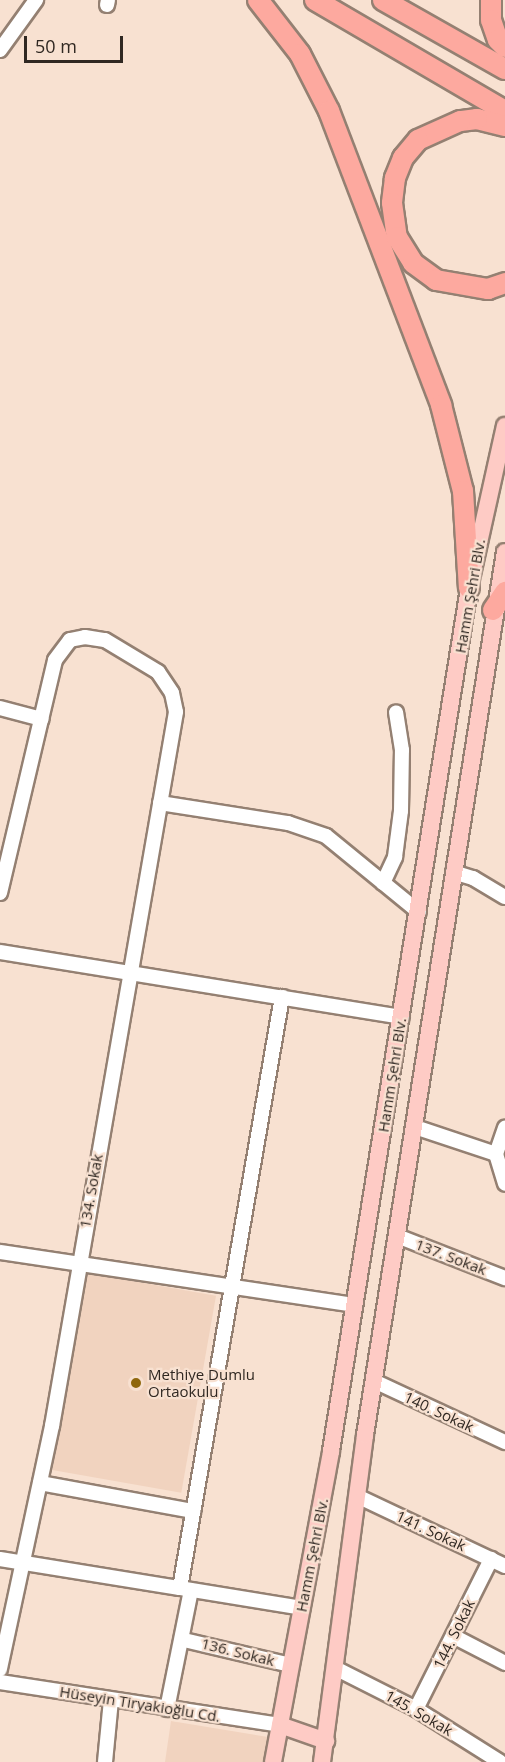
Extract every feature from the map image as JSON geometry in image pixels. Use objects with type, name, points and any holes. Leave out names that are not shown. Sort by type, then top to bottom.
[{"type":"highway","points":[[258,0],[300,54],[329,111],[441,405],[463,491],[469,588]]},
{"type":"highway","points":[[315,0],[505,111]]},
{"type":"highway","points":[[383,0],[505,69]]},
{"type":"highway","points":[[491,0],[491,20],[498,40],[505,47]]},
{"type":"highway","points":[[505,126],[477,119],[460,120],[418,140],[403,158],[395,178],[392,203],[397,237],[413,263],[436,280],[488,289],[505,284]]},
{"type":"highway","points":[[493,610],[505,591]]},
{"type":"main road","name":"Hamm Şehri Blv.","points":[[273,1762],[355,1305],[469,588],[505,426]]},
{"type":"main road","name":"Hamm Şehri Blv.","points":[[322,1762],[374,1380],[415,1127],[493,610],[505,552]]},
{"type":"main road","points":[[280,1725],[326,1741]]},
{"type":"street","points":[[0,50],[36,0]]},
{"type":"street","name":"134. Sokak","points":[[0,1669],[40,1483],[176,712],[172,693],[158,672],[105,640],[85,637],[70,640],[56,660],[42,719]]},
{"type":"street","points":[[0,708],[42,719],[5,846],[0,893]]},
{"type":"street","points":[[383,883],[395,857],[401,811],[402,750],[396,712]]},
{"type":"street","points":[[160,803],[288,823],[326,836],[419,912]]},
{"type":"street","points":[[453,872],[473,878],[505,897]]},
{"type":"street","points":[[0,952],[402,1017]]},
{"type":"street","points":[[167,1709],[184,1640],[185,1589],[193,1511],[282,998]]},
{"type":"street","points":[[415,1127],[496,1154]]},
{"type":"street","points":[[505,1128],[496,1154],[505,1185]]},
{"type":"street","name":"137. Sokak","points":[[397,1236],[505,1278]]},
{"type":"street","points":[[0,1252],[78,1261],[355,1305]]},
{"type":"street","name":"140. Sokak","points":[[374,1380],[505,1442]]},
{"type":"street","points":[[40,1483],[193,1511]]},
{"type":"street","name":"141. Sokak","points":[[357,1496],[505,1566]]},
{"type":"street","points":[[0,1559],[302,1608]]},
{"type":"street","name":"144. Sokak","points":[[417,1709],[491,1559]]},
{"type":"street","points":[[453,1636],[505,1663]]},
{"type":"street","name":"136. Sokak","points":[[184,1640],[291,1665]]},
{"type":"street","name":"145. Sokak","points":[[335,1668],[417,1709],[500,1762]]},
{"type":"street","name":"Hüseyin Tiryakioğlu Cd.","points":[[0,1682],[280,1725]]},
{"type":"street","points":[[105,1762],[111,1700]]},
{"type":"shaded area","name":"Methiye Dumlu Ortaokulu","points":[[87,1273],[216,1296],[181,1493],[52,1470]]},
{"type":"shaded area","points":[[171,1721],[268,1737],[263,1762],[165,1762]]},
{"type":"place","name":"Methiye Dumlu Ortaokulu","points":[[136,1383]]}]
